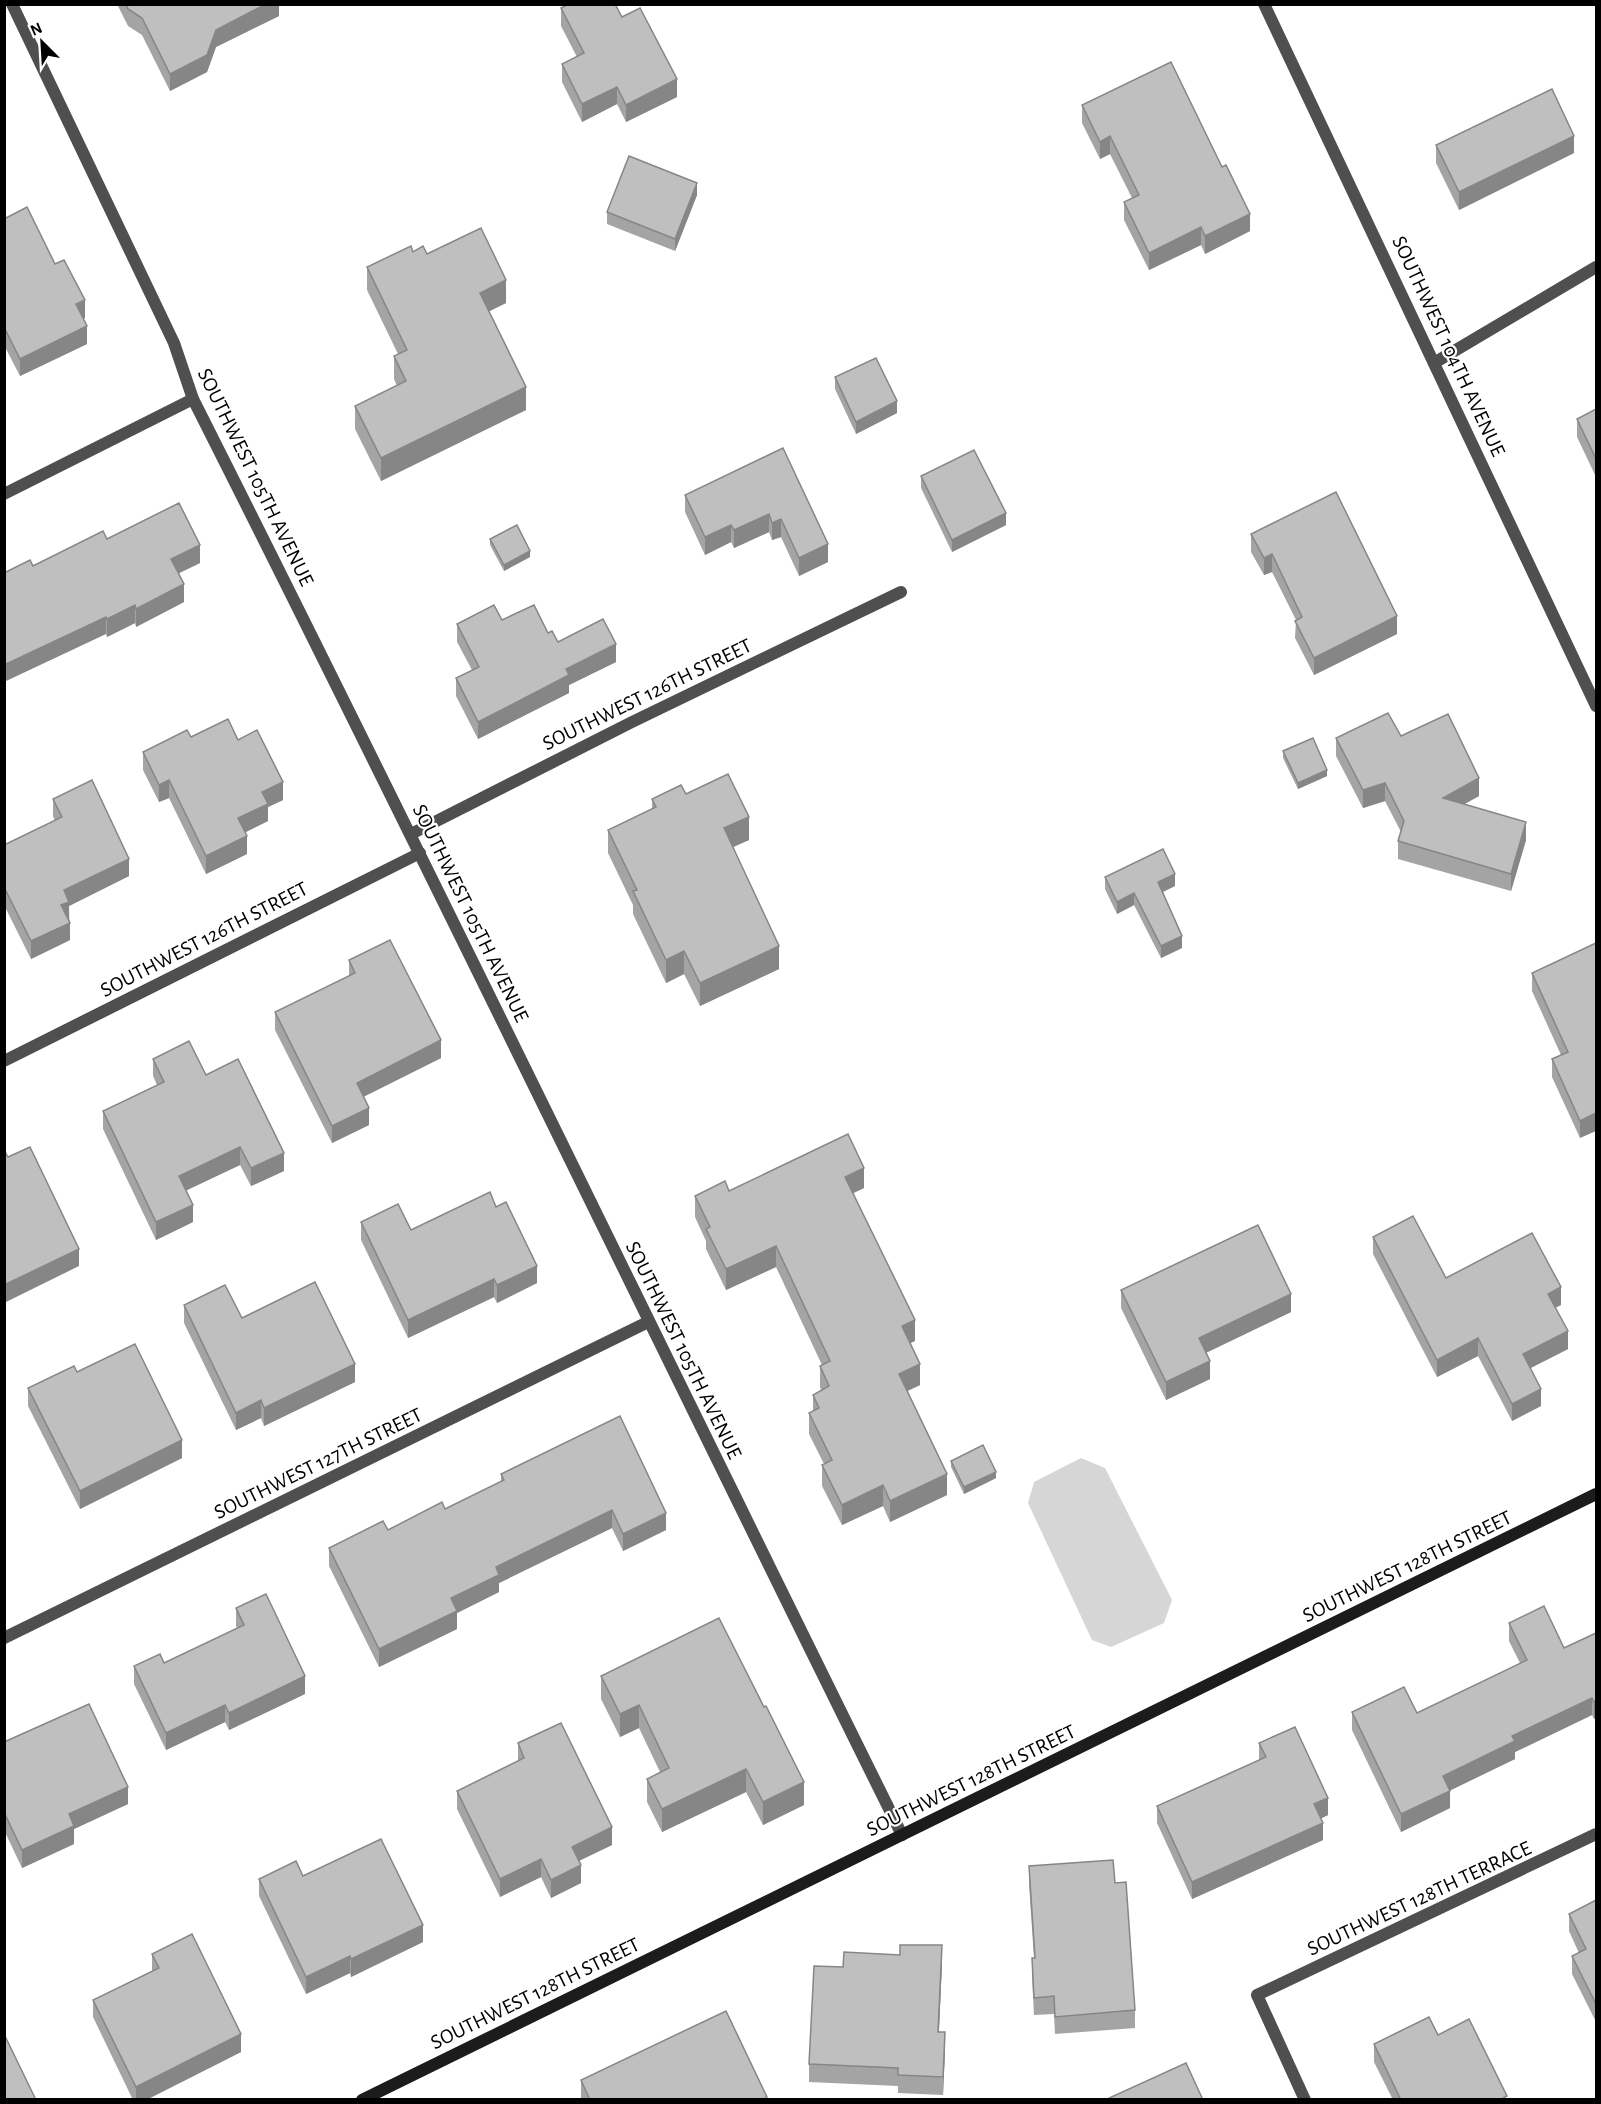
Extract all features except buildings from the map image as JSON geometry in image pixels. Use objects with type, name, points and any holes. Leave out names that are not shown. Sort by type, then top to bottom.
[{"type":"street","name":"SOUTHWEST 105TH AVENUE","points":[[12,4],[174,343],[193,399],[411,834],[648,1322],[902,1835]]},
{"type":"street","name":"SOUTHWEST 104TH AVENUE","points":[[1264,4],[1596,706]]},
{"type":"street","points":[[1434,363],[1596,267]]},
{"type":"street","points":[[4,494],[193,399]]},
{"type":"street","name":"SOUTHWEST 126TH STREET","points":[[411,834],[632,722],[901,592]]},
{"type":"street","name":"SOUTHWEST 126TH STREET","points":[[4,1061],[420,853]]},
{"type":"street","name":"SOUTHWEST 127TH STREET","points":[[4,1638],[648,1322]]},
{"type":"street","name":"SOUTHWEST 128TH STREET","points":[[362,2100],[1596,1494]]},
{"type":"street","name":"SOUTHWEST 128TH TERRACE","points":[[1305,2100],[1257,1995],[1596,1834]]},
{"type":"shaded area","points":[[1081,1458],[1105,1468],[1172,1600],[1164,1623],[1111,1647],[1092,1640],[1028,1503],[1034,1482]]}]
